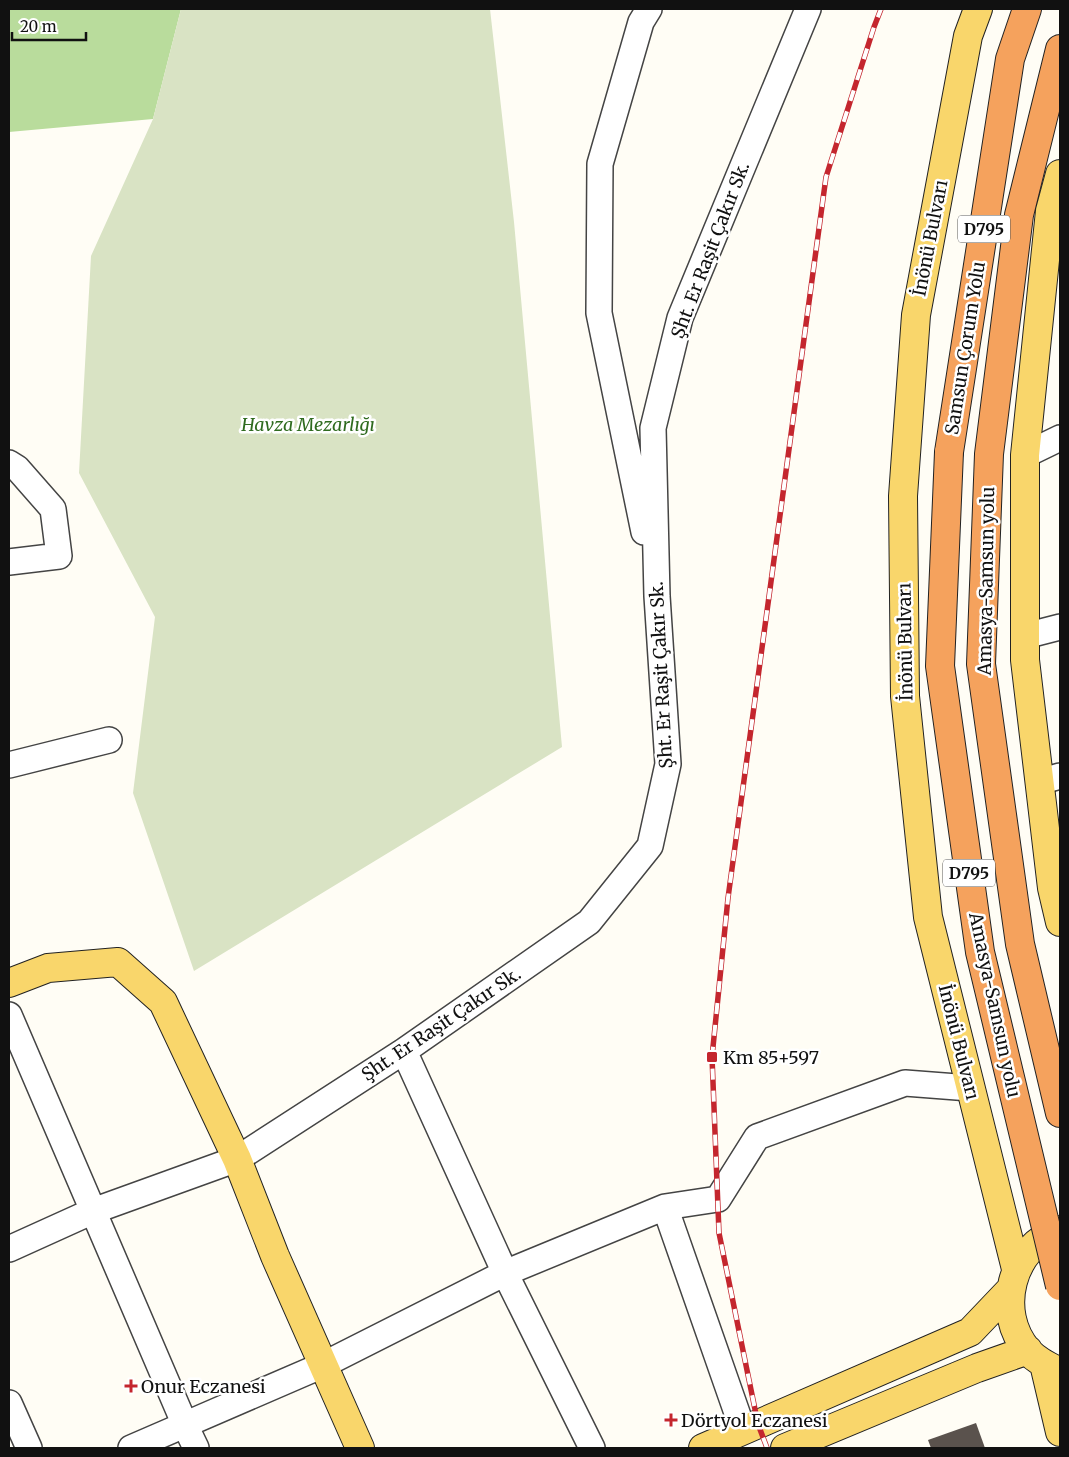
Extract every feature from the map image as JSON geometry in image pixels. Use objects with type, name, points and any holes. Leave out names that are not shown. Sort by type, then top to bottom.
[{"type":"highway","name":"Samsun Çorum Yolu","points":[[949,452],[1010,59],[1027,9]]},
{"type":"highway","name":"Amasya-Samsun yolu","points":[[1060,49],[1019,215],[989,454],[981,664],[1020,944],[1060,1113]]},
{"type":"highway","name":"Amasya-Samsun yolu","points":[[949,452],[940,666],[980,952],[1060,1286]]},
{"type":"main road","name":"İnönü Bulvarı","points":[[978,9],[968,36],[916,316],[903,496],[905,696],[928,917],[970,1088],[1013,1280],[1010,1312],[1016,1332],[1044,1362]]},
{"type":"main road","points":[[1060,174],[1050,211],[1052,281],[1025,455],[1025,660],[1050,779],[1052,888],[1060,922]]},
{"type":"main road","points":[[9,983],[48,968],[118,962],[163,1002],[237,1159],[275,1256],[360,1448]]},
{"type":"main road","points":[[703,1448],[970,1332],[1013,1280],[1030,1249],[1050,1233],[1060,1230]]},
{"type":"main road","points":[[785,1448],[977,1368],[1044,1362],[1060,1432]]},
{"type":"street","points":[[649,9],[641,22],[600,164],[599,313],[657,596]]},
{"type":"street","name":"Şht. Er Raşit Çakır Sk.","points":[[9,1250],[93,1211],[237,1159],[404,1051],[589,922],[650,846],[668,764],[657,596],[653,428],[680,318],[808,9]]},
{"type":"street","points":[[1025,455],[1060,438]]},
{"type":"street","points":[[9,463],[18,468],[53,509],[59,556],[9,562]]},
{"type":"street","points":[[1025,636],[1060,627]]},
{"type":"street","points":[[9,765],[109,740]]},
{"type":"street","points":[[9,1015],[196,1448]]},
{"type":"street","points":[[404,1051],[505,1273],[592,1448]]},
{"type":"street","points":[[131,1448],[323,1365],[505,1273],[665,1207],[718,1199],[757,1137],[905,1083],[970,1088]]},
{"type":"street","points":[[665,1207],[743,1430]]},
{"type":"street","points":[[9,1402],[29,1448]]},
{"type":"green space","points":[[9,9],[181,9],[153,119],[9,132]]},
{"type":"green space","name":"Havza Mezarlığı","points":[[181,9],[490,9],[514,222],[562,747],[194,971],[133,793],[155,617],[79,473],[91,256],[153,119]]},
{"type":"building","points":[[976,1423],[985,1448],[931,1448],[928,1440]]},
{"type":"railway","points":[[767,1448],[758,1424],[719,1233],[712,1057],[728,898],[826,177],[881,9]]},
{"type":"place","name":"Km 85+597","points":[[712,1057]]},
{"type":"place","name":"Onur Eczanesi","points":[[131,1386]]},
{"type":"place","name":"Dörtyol Eczanesi","points":[[671,1420]]}]
